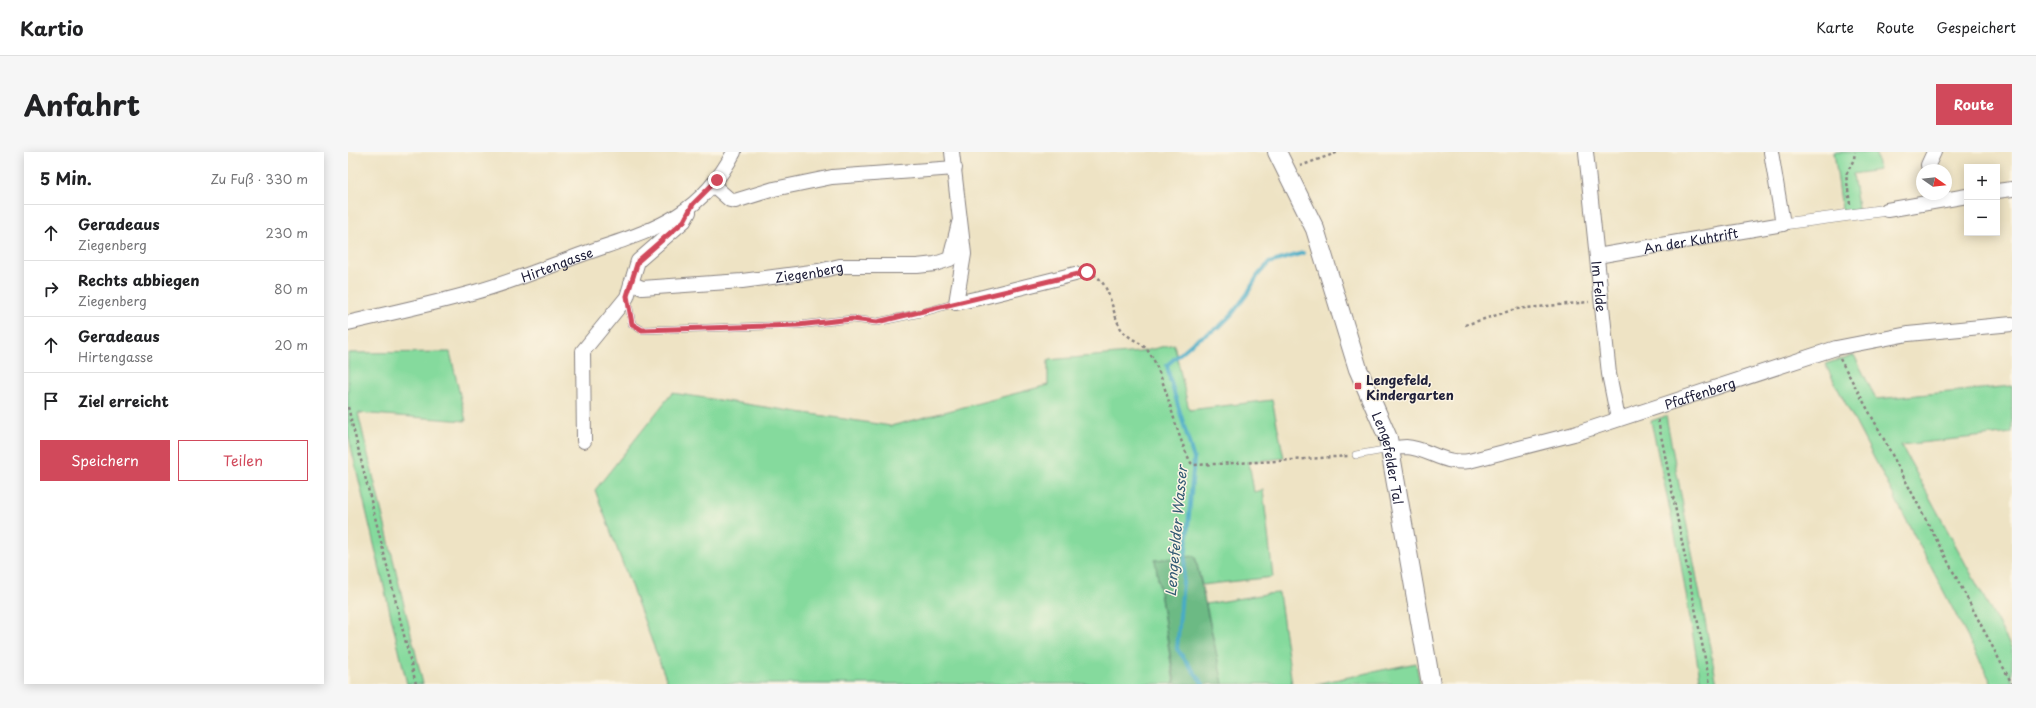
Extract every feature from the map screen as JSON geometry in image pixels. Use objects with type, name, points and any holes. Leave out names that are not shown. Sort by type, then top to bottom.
[{"type":"street","name":"Hirtengasse","points":[[348,323],[475,292],[516,279],[581,254],[641,235],[662,224],[693,204],[713,185],[734,152]]},
{"type":"street","name":"Ziegenberg","points":[[952,152],[955,168],[959,223],[964,254],[956,303]]},
{"type":"street","name":"Lengefelder Tal","points":[[1277,152],[1289,173],[1317,235],[1358,369],[1385,428],[1390,449],[1431,684]]},
{"type":"street","name":"Im Felde","points":[[1586,152],[1611,389],[1618,420]]},
{"type":"street","points":[[1771,152],[1783,224]]},
{"type":"street","points":[[1928,164],[1934,152]]},
{"type":"street","points":[[713,185],[727,198],[735,201],[774,189],[832,177],[955,168]]},
{"type":"street","points":[[2000,191],[2012,189]]},
{"type":"street","name":"An der Kuhtrift","points":[[1952,197],[1964,196]]},
{"type":"street","name":"An der Kuhtrift","points":[[1597,256],[1783,224],[1887,210],[1925,200]]},
{"type":"street","points":[[584,441],[582,391],[583,351],[629,290],[638,261],[684,221],[693,204]]},
{"type":"street","name":"Ziegenberg","points":[[629,290],[742,281],[819,271],[840,266],[935,264],[950,259],[959,223]]},
{"type":"street","points":[[956,303],[1075,274]]},
{"type":"street","name":"Pfaffenberg","points":[[1390,449],[1410,447],[1440,458],[1464,462],[1561,438],[1836,348],[1908,334],[2012,324]]},
{"type":"lane","points":[[629,290],[632,324],[642,330],[798,325],[852,319],[877,322],[920,313],[956,303]]},
{"type":"lane","points":[[1356,455],[1390,449]]},
{"type":"path","points":[[1289,173],[1302,166],[1339,152]]},
{"type":"path","points":[[1852,215],[1846,175],[1854,159],[1855,152]]},
{"type":"path","points":[[1075,274],[1087,272],[1096,275],[1104,285],[1122,331],[1126,336],[1148,351],[1156,365],[1179,434],[1193,464],[1278,461],[1356,455]]},
{"type":"path","points":[[1465,325],[1516,308],[1601,300]]},
{"type":"path","points":[[1836,348],[1841,362],[1875,422],[2012,684]]},
{"type":"path","points":[[348,407],[416,684]]},
{"type":"path","points":[[1654,408],[1710,684]]},
{"type":"green space","points":[[1834,152],[1876,152],[1879,170],[1853,174],[1859,214],[1843,216]]},
{"type":"green space","points":[[1174,344],[1189,410],[1272,400],[1284,458],[1249,462],[1254,492],[1263,490],[1273,577],[1202,585],[1195,556],[1155,560],[1174,684],[668,684],[595,490],[672,393],[891,426],[1048,385],[1048,360],[1140,352]]},
{"type":"green space","points":[[450,352],[466,421],[358,413],[423,684],[407,684],[348,434],[348,353]]},
{"type":"green space","points":[[1854,355],[1876,399],[2012,386],[2012,433],[1901,445],[2012,649],[2012,684],[1992,684],[1825,364]]},
{"type":"green space","points":[[1666,416],[1717,684],[1701,684],[1679,553],[1651,421]]},
{"type":"green space","points":[[1195,556],[1223,684],[1175,684],[1155,560]]},
{"type":"green space","points":[[1279,593],[1292,684],[1223,684],[1206,604]]},
{"type":"green space","points":[[1416,663],[1420,684],[1315,684]]},
{"type":"waterway","name":"Lengefelder Wasser","points":[[1203,684],[1177,649],[1194,459],[1167,365],[1195,341],[1219,327],[1232,314],[1247,294],[1258,275],[1269,263],[1303,253]]},
{"type":"place","name":"Lengefeld, Kindergarten","points":[[1358,386]]},
{"type":"route","points":[[717,180],[693,204],[684,221],[638,261],[627,296],[632,324],[642,330],[798,325],[852,319],[877,322],[920,313],[1087,272]]}]
